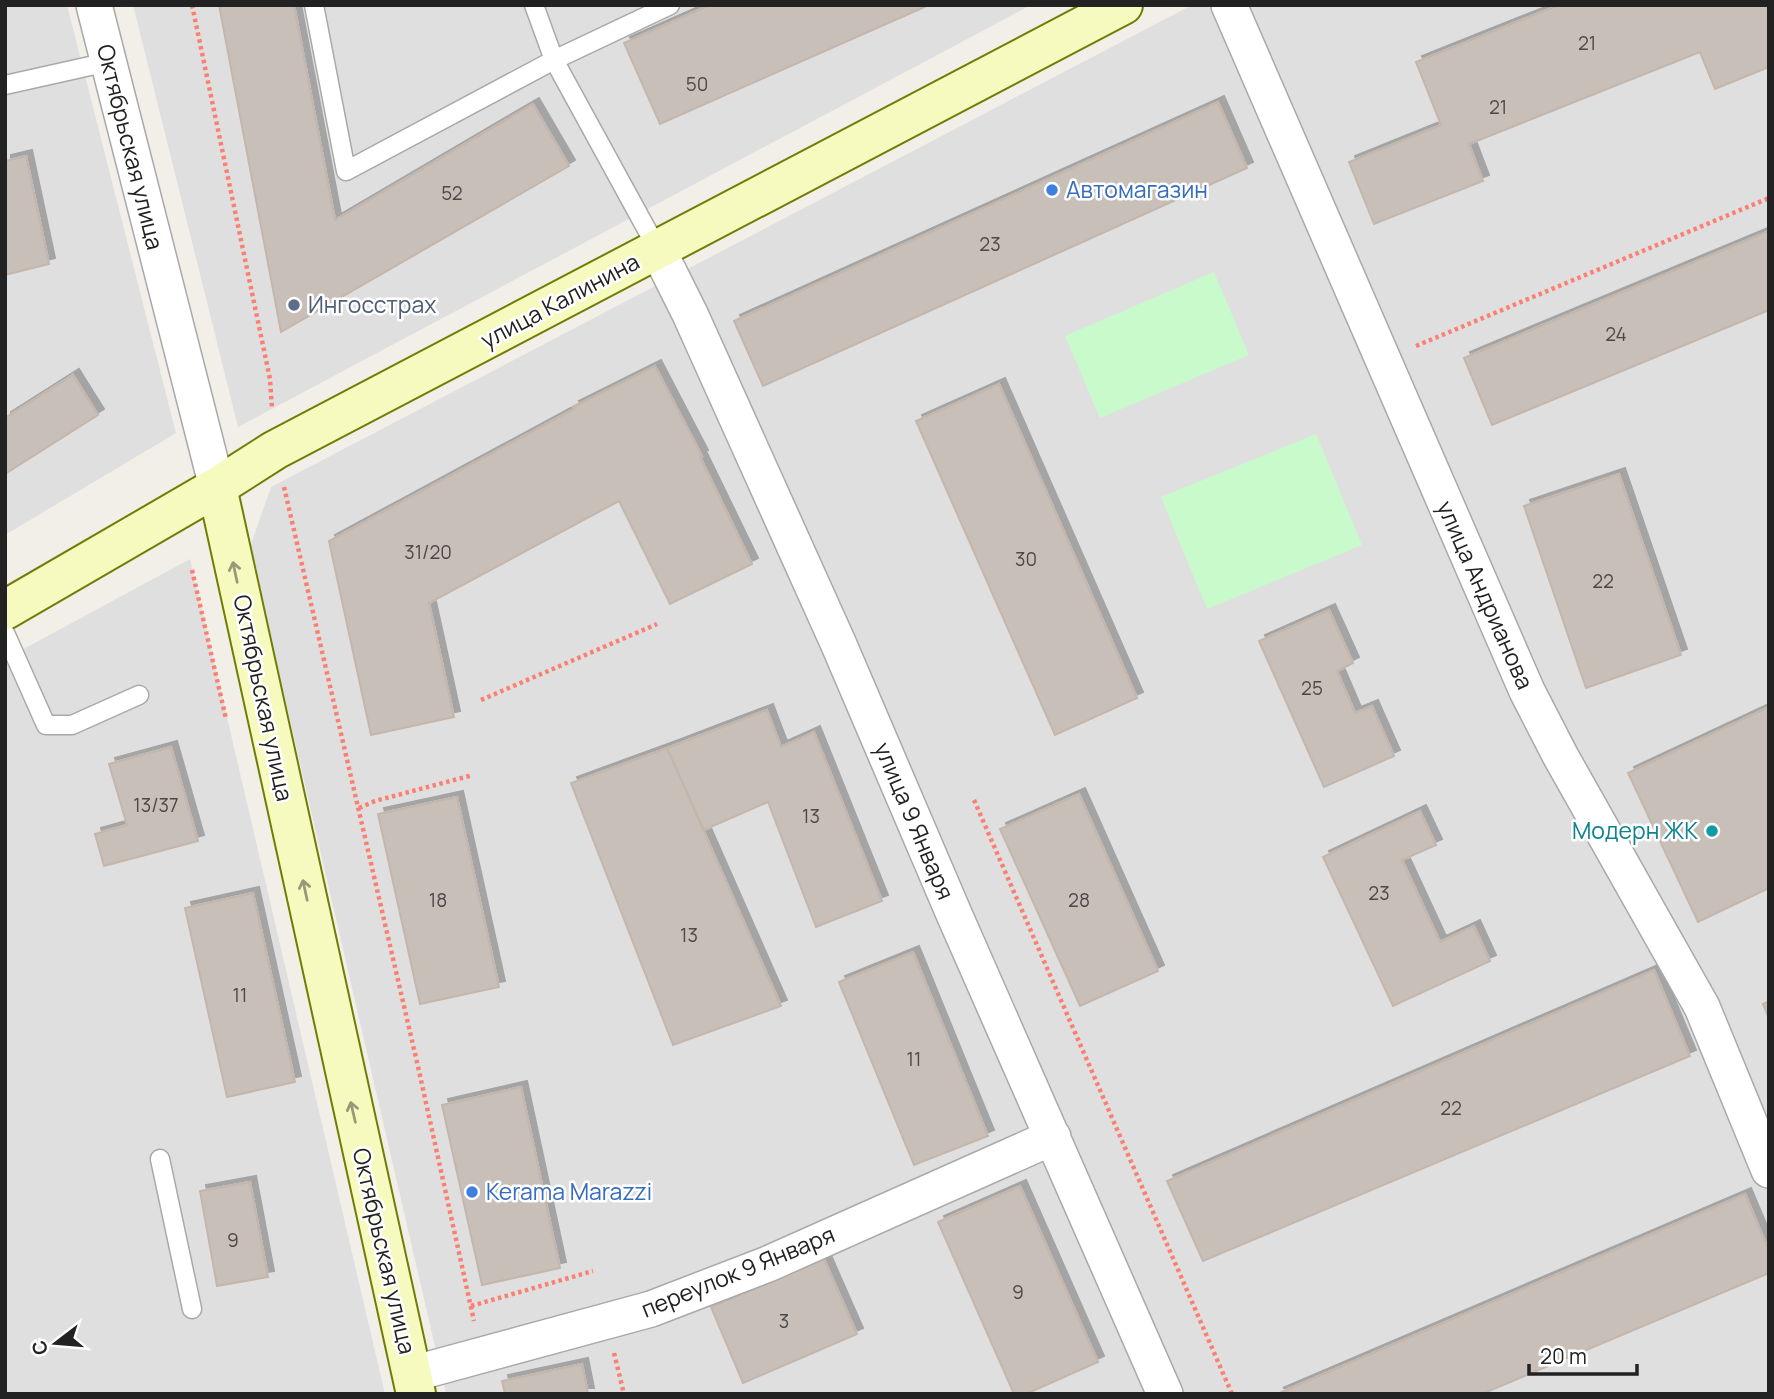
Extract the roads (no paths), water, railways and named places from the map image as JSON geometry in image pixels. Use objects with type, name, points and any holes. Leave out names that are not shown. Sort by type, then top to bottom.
[{"type":"main road","name":"улица Калинина","points":[[5,610],[217,487],[275,450],[1123,5]]},
{"type":"main road","name":"Октябрьская улица","points":[[217,487],[414,1384]]},
{"type":"street","name":"Октябрьская улица","points":[[94,5],[217,487]]},
{"type":"street","name":"улица Андрианова","points":[[1229,5],[1527,691],[1561,757],[1702,1007],[1769,1170]]},
{"type":"street","name":"улица 9 Января","points":[[658,250],[690,314],[839,645],[1165,1394]]},
{"type":"street","name":"переулок 9 Января","points":[[414,1384],[651,1309],[768,1264],[1053,1137]]},
{"type":"lane","points":[[314,5],[346,171],[554,60],[670,5]]},
{"type":"lane","points":[[534,5],[554,60],[658,250]]},
{"type":"lane","points":[[5,85],[108,62]]},
{"type":"lane","points":[[5,633],[46,725],[72,725],[139,695]]},
{"type":"lane","points":[[159,1159],[192,1309]]},
{"type":"place","name":"Автомагазин","points":[[1052,190]]},
{"type":"place","name":"Ингосстрах","points":[[294,305]]},
{"type":"place","name":"Модерн ЖК","points":[[1712,831]]},
{"type":"place","name":"Kerama Marazzi","points":[[472,1192]]}]
